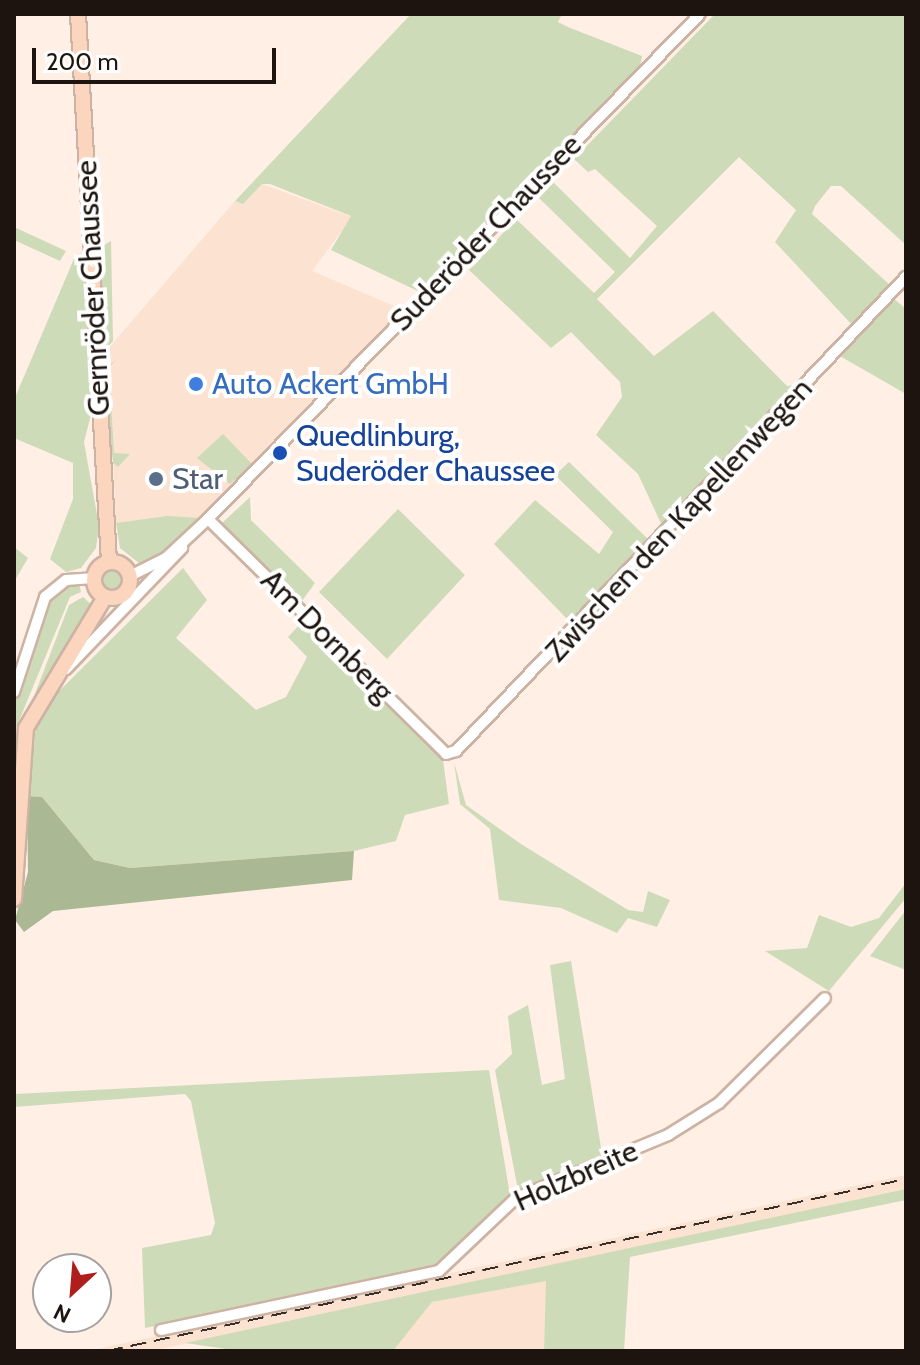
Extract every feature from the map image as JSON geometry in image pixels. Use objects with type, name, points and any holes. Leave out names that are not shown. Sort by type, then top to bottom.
[{"type":"main road","name":"Gernröder Chaussee","points":[[78,14],[109,562]]},
{"type":"main road","points":[[109,562],[130,576],[123,595],[105,597],[93,578],[109,562]]},
{"type":"main road","points":[[14,899],[20,751],[49,682],[105,597]]},
{"type":"street","name":"Suderöder Chaussee","points":[[130,576],[184,542],[208,519],[700,14]]},
{"type":"street","name":"Zwischen den Kapellenwegen","points":[[446,754],[482,730],[906,277]]},
{"type":"street","name":"Am Dornberg","points":[[208,519],[446,754]]},
{"type":"street","points":[[49,682],[170,566],[184,542]]},
{"type":"street","points":[[14,692],[45,597],[66,580],[93,578]]},
{"type":"street","name":"Holzbreite","points":[[161,1330],[439,1271],[516,1198],[655,1141],[719,1103],[825,998]]},
{"type":"shaded area","points":[[262,184],[352,217],[312,271],[406,311],[201,518],[116,523],[108,349],[235,201],[243,204]]},
{"type":"shaded area","points":[[906,1175],[906,1189],[340,1312],[150,1351],[88,1351]]},
{"type":"shaded area","points":[[547,1280],[544,1351],[393,1351],[432,1302]]},
{"type":"green space","points":[[411,14],[562,14],[558,22],[642,56],[640,67],[422,293],[331,250],[351,216],[270,184],[262,184],[243,204],[235,201]]},
{"type":"green space","points":[[715,14],[906,14],[906,245],[841,186],[831,186],[815,206],[812,214],[891,286],[853,326],[775,242],[796,210],[739,157],[597,299],[654,356],[713,311],[787,386],[801,384],[664,530],[638,474],[596,435],[622,397],[620,382],[571,332],[551,348],[469,270],[516,219],[594,293],[615,272],[539,198],[553,182],[630,258],[657,226],[595,169],[588,172],[574,159]]},
{"type":"green space","points":[[14,227],[66,251],[60,261],[14,240]]},
{"type":"green space","points":[[111,241],[113,341],[106,350],[97,249]]},
{"type":"green space","points":[[86,253],[94,403],[84,442],[99,526],[96,548],[81,568],[66,572],[50,559],[73,499],[73,463],[14,438],[14,400],[76,254]]},
{"type":"green space","points":[[892,297],[906,309],[906,394],[838,355]]},
{"type":"green space","points":[[117,359],[109,367],[114,453],[130,454],[118,467],[113,463],[103,370]]},
{"type":"green space","points":[[223,434],[253,465],[230,484],[197,458]]},
{"type":"green space","points":[[569,462],[652,543],[573,625],[494,544],[535,500],[599,554],[613,532],[555,475]]},
{"type":"green space","points":[[250,497],[251,520],[315,583],[299,605],[220,525]]},
{"type":"green space","points":[[398,509],[465,575],[387,659],[319,592]]},
{"type":"green space","points":[[167,516],[201,518],[152,561],[140,564],[120,548],[116,523]]},
{"type":"green space","points":[[14,547],[28,558],[14,582]]},
{"type":"green space","points":[[183,568],[207,600],[176,638],[256,710],[286,697],[307,657],[288,637],[303,621],[443,760],[449,804],[405,815],[396,841],[354,851],[130,868],[94,860],[42,797],[27,796],[36,727],[47,703]]},
{"type":"green space","points":[[112,569],[120,572],[123,580],[120,588],[112,591],[104,588],[101,580],[104,572]]},
{"type":"green space","points":[[79,583],[81,592],[70,597],[14,733],[14,702],[50,596]]},
{"type":"green space","points":[[83,597],[92,605],[89,615],[31,704],[69,605]]},
{"type":"green space","points":[[454,762],[466,805],[521,844],[628,910],[643,912],[648,891],[670,900],[657,927],[628,918],[617,933],[561,908],[499,900],[490,829],[460,804]]},
{"type":"green space","points":[[27,796],[42,797],[94,860],[130,868],[354,851],[352,880],[53,911],[24,932],[15,920],[28,872]]},
{"type":"green space","points":[[906,883],[906,898],[829,991],[765,951],[807,948],[819,915],[851,927],[879,918]]},
{"type":"green space","points":[[906,910],[906,970],[870,956]]},
{"type":"green space","points":[[571,961],[602,1154],[518,1190],[495,1070],[512,1054],[508,1016],[528,1005],[542,1085],[565,1079],[550,965]]},
{"type":"green space","points":[[489,1070],[510,1195],[450,1256],[431,1269],[145,1328],[142,1248],[211,1235],[215,1223],[191,1101],[185,1094],[14,1107],[14,1094]]},
{"type":"green space","points":[[906,1189],[906,1200],[630,1257],[624,1351],[544,1351],[546,1281],[432,1302],[393,1351],[240,1351],[185,1343]]},
{"type":"railway","points":[[107,1351],[906,1179]]},
{"type":"place","name":"Auto Ackert GmbH","points":[[196,384]]},
{"type":"place","name":"Quedlinburg, Suderöder Chaussee","points":[[280,453]]},
{"type":"place","name":"Star","points":[[156,479]]}]
